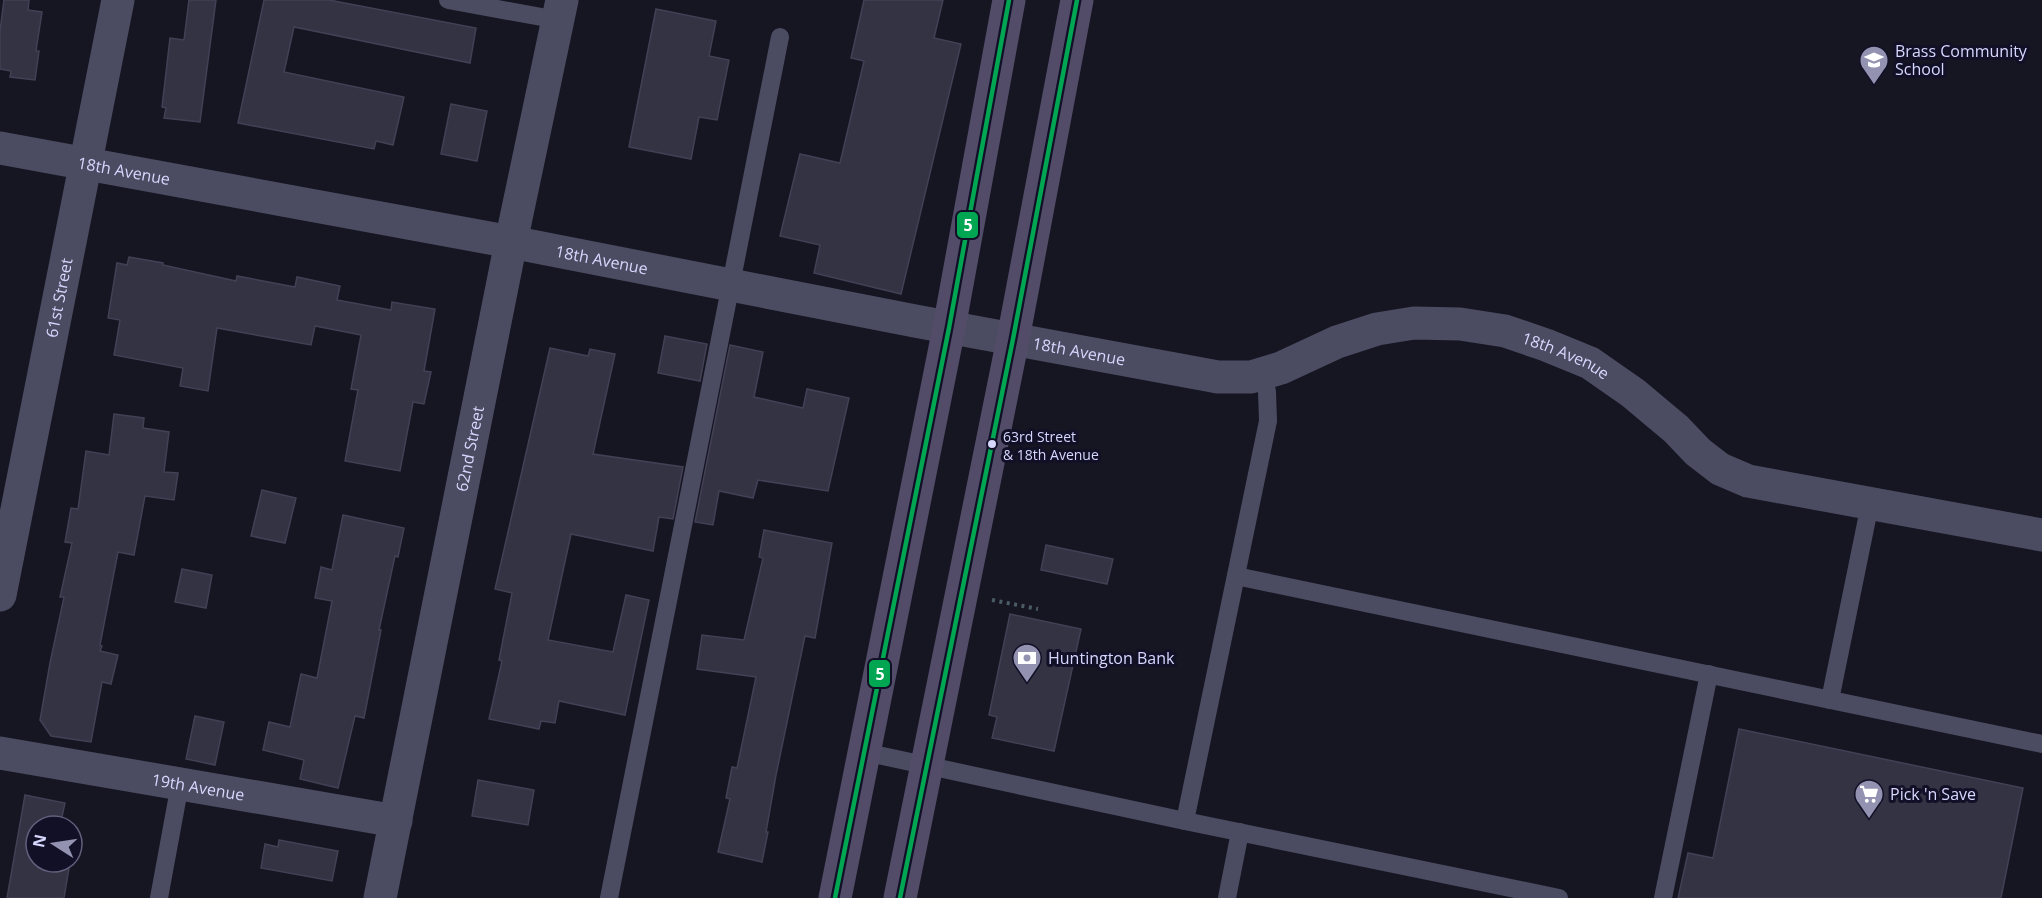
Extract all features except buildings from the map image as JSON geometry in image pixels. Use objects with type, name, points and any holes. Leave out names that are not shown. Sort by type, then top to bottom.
[{"type":"main road","points":[[835,898],[949,328],[1009,0]]},
{"type":"main road","points":[[900,898],[1013,339],[1077,0]]},
{"type":"street","name":"61st Street","points":[[0,595],[118,0]]},
{"type":"street","name":"62nd Street","points":[[380,898],[511,242],[560,10]]},
{"type":"street","name":"18th Avenue","points":[[0,148],[511,242],[949,328],[1218,376],[1251,377],[1263,374],[1337,342],[1377,329],[1414,323],[1460,324],[1505,331],[1590,363],[1632,393],[1720,469],[1748,481],[2042,535]]},
{"type":"street","name":"19th Avenue","points":[[0,753],[396,821]]},
{"type":"lane","points":[[448,0],[560,10]]},
{"type":"lane","points":[[609,898],[780,37]]},
{"type":"lane","points":[[1185,821],[1268,421],[1263,374]]},
{"type":"lane","points":[[1830,700],[1870,504]]},
{"type":"lane","points":[[1236,576],[2042,744]]},
{"type":"lane","points":[[1663,898],[1709,674]]},
{"type":"lane","points":[[864,752],[1559,898]]},
{"type":"lane","points":[[159,898],[180,784]]},
{"type":"lane","points":[[1227,898],[1240,832]]},
{"type":"path","points":[[988,600],[1038,609]]},
{"type":"transit line","name":"5","points":[[835,898],[949,328],[1009,0]]},
{"type":"transit line","name":"5","points":[[900,898],[1013,339],[1077,0]]},
{"type":"place","name":"Brass Community School","points":[[1874,86]]},
{"type":"place","name":"63rd Street & 18th Avenue","points":[[992,444]]},
{"type":"place","name":"Huntington Bank","points":[[1027,684]]},
{"type":"place","name":"Pick 'n Save","points":[[1869,820]]}]
